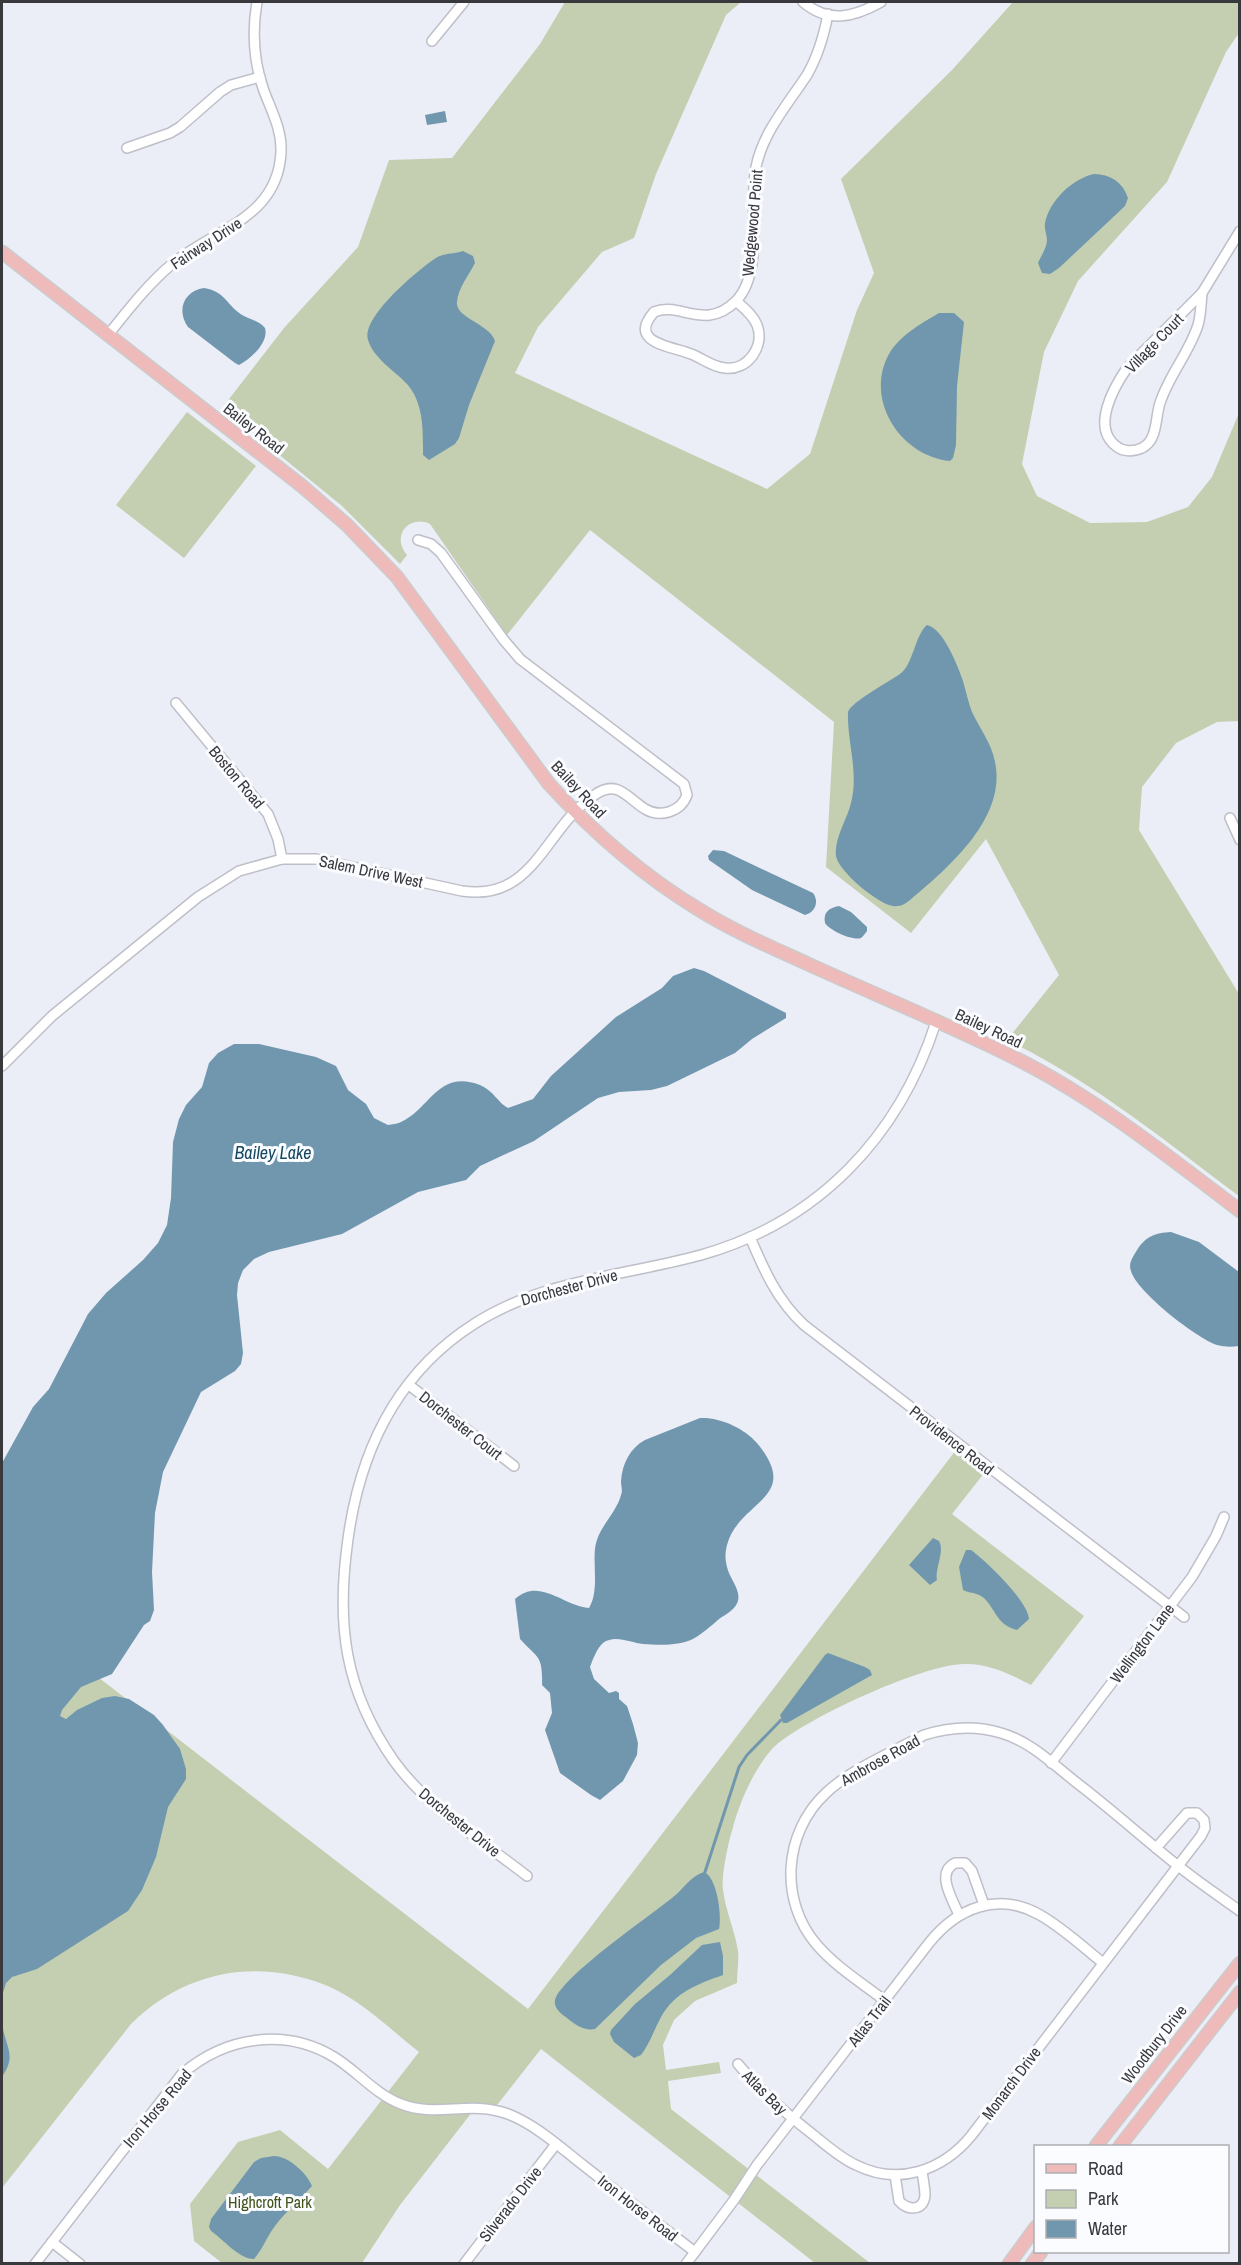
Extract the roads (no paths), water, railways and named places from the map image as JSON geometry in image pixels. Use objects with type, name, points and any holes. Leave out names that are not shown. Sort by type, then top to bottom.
[{"type":"main road","name":"Bailey Road","points":[[2,252],[314,496],[361,538],[407,590],[536,767],[575,812],[634,864],[699,910],[761,942],[1018,1060],[1068,1086],[1104,1110],[1239,1211]]},
{"type":"main road","name":"Woodbury Drive","points":[[1097,2145],[1239,1963]]},
{"type":"main road","points":[[1121,2145],[1239,1992]]},
{"type":"main road","points":[[1008,2264],[1034,2229]]},
{"type":"street","name":"Fairway Drive","points":[[108,335],[143,292],[165,270],[201,243],[241,222],[253,213],[270,192],[282,152],[278,123],[260,77],[254,43],[257,2]]},
{"type":"street","points":[[432,41],[464,2]]},
{"type":"street","points":[[803,2],[828,14],[852,15],[881,2]]},
{"type":"street","name":"Wedgewood Point","points":[[736,301],[745,289],[751,269],[753,183],[756,165],[769,132],[812,66],[828,14]]},
{"type":"street","points":[[127,148],[170,133],[231,85],[260,77]]},
{"type":"street","name":"Village Court","points":[[1202,293],[1196,328],[1189,349],[1165,388],[1153,435],[1142,448],[1132,451],[1122,450],[1113,445],[1105,430],[1109,406],[1118,382],[1127,368],[1202,293],[1239,231]]},
{"type":"street","points":[[736,301],[754,320],[760,335],[755,352],[742,365],[725,369],[691,354],[655,344],[648,335],[647,323],[654,312],[661,309],[707,315],[717,313],[736,301]]},
{"type":"street","name":"Salem Drive West","points":[[2,1066],[52,1016],[211,886],[239,871],[282,859],[316,859],[462,891],[485,893],[510,884],[525,873],[575,812],[596,794],[611,789],[626,793],[644,808],[656,813],[674,810],[686,799],[687,790],[682,782],[516,655],[441,553],[431,544],[418,540]]},
{"type":"street","name":"Boston Road","points":[[176,704],[265,809],[274,826],[282,859]]},
{"type":"street","points":[[1230,818],[1239,840]]},
{"type":"street","name":"Dorchester Drive","points":[[526,1876],[436,1806],[417,1788],[396,1763],[377,1734],[354,1682],[346,1646],[342,1603],[344,1571],[355,1495],[374,1439],[394,1403],[428,1361],[456,1337],[493,1313],[514,1302],[565,1285],[700,1255],[750,1237],[788,1218],[812,1201],[849,1170],[885,1127],[905,1096],[928,1047],[936,1022]]},
{"type":"street","name":"Providence Road","points":[[750,1237],[776,1293],[804,1325],[1184,1617]]},
{"type":"street","name":"Dorchester Court","points":[[409,1385],[514,1466]]},
{"type":"street","name":"Wellington Lane","points":[[1051,1763],[1203,1560],[1224,1517]]},
{"type":"street","name":"Ambrose Road","points":[[884,2000],[827,1956],[806,1930],[798,1916],[791,1888],[792,1860],[798,1834],[810,1812],[826,1793],[841,1781],[924,1735],[938,1731],[962,1727],[1001,1733],[1023,1742],[1120,1816],[1178,1866],[1239,1911]]},
{"type":"street","name":"Monarch Drive","points":[[793,2119],[857,2166],[879,2173],[896,2175],[922,2171],[944,2161],[962,2146],[1204,1832],[1205,1824],[1201,1816],[1192,1812],[1182,1816],[1156,1848]]},
{"type":"street","points":[[958,1915],[945,1876],[948,1868],[955,1863],[965,1863],[972,1871],[984,1905]]},
{"type":"street","name":"Atlas Trail","points":[[686,2264],[884,2000],[939,1931],[958,1915],[984,1905],[1018,1906],[1040,1915],[1103,1963]]},
{"type":"street","name":"Iron Horse Road","points":[[35,2264],[182,2074],[214,2052],[253,2040],[274,2039],[314,2047],[335,2058],[382,2095],[402,2105],[430,2110],[470,2107],[493,2110],[523,2121],[695,2252]]},
{"type":"street","name":"Atlas Bay","points":[[738,2064],[767,2097],[793,2119]]},
{"type":"street","name":"Silverado Drive","points":[[464,2264],[556,2144]]},
{"type":"street","points":[[896,2175],[899,2201],[905,2207],[914,2208],[922,2204],[925,2198],[922,2171]]},
{"type":"street","points":[[52,2242],[80,2264]]},
{"type":"water","points":[[445,111],[447,122],[427,125],[425,115]]},
{"type":"water","points":[[1094,174],[1110,177],[1119,183],[1128,198],[1125,206],[1059,268],[1050,274],[1042,273],[1038,263],[1045,250],[1047,239],[1045,223],[1052,206],[1070,186]]},
{"type":"water","points":[[463,251],[473,256],[475,263],[459,292],[458,308],[487,330],[495,341],[469,405],[459,438],[455,444],[429,460],[423,455],[420,408],[417,400],[407,384],[375,353],[368,340],[368,330],[382,307],[417,272],[439,256]]},
{"type":"water","points":[[204,288],[217,292],[238,312],[265,328],[266,333],[262,344],[249,359],[239,365],[188,327],[184,321],[183,308],[187,297]]},
{"type":"water","points":[[939,313],[954,313],[964,322],[957,386],[956,445],[950,461],[932,457],[902,437],[891,422],[884,406],[881,389],[882,371],[893,347],[911,330]]},
{"type":"water","points":[[927,625],[939,633],[954,657],[972,712],[993,755],[996,783],[992,803],[983,822],[957,857],[910,900],[902,905],[893,906],[886,904],[860,886],[844,870],[836,856],[837,843],[851,803],[854,780],[848,712],[863,697],[904,670]]},
{"type":"water","points":[[713,850],[724,851],[813,893],[816,899],[814,909],[805,915],[752,890],[709,860],[708,856]]},
{"type":"water","points":[[839,906],[851,912],[867,927],[867,931],[861,938],[841,934],[825,923],[828,911]]},
{"type":"water","name":"Bailey Lake","points":[[694,968],[786,1013],[786,1018],[752,1039],[735,1053],[667,1086],[651,1090],[619,1092],[598,1098],[534,1141],[480,1166],[466,1180],[418,1192],[342,1234],[269,1252],[254,1259],[243,1270],[238,1283],[237,1295],[243,1353],[241,1364],[235,1371],[201,1392],[163,1472],[155,1513],[152,1572],[154,1610],[150,1621],[144,1625],[112,1674],[81,1687],[62,1710],[60,1716],[66,1719],[77,1710],[102,1698],[115,1696],[129,1699],[154,1715],[163,1725],[180,1749],[186,1769],[186,1779],[168,1807],[156,1857],[142,1890],[128,1911],[37,1969],[12,1977],[6,1983],[2,1996],[2,1463],[33,1407],[49,1389],[88,1314],[106,1293],[143,1260],[158,1243],[167,1225],[171,1198],[173,1142],[179,1119],[186,1105],[202,1087],[209,1063],[218,1053],[234,1044],[259,1044],[316,1057],[336,1066],[348,1090],[366,1104],[374,1118],[388,1125],[399,1123],[411,1116],[444,1086],[454,1082],[466,1081],[480,1085],[489,1090],[508,1108],[533,1099],[551,1076],[616,1017],[662,988],[673,976]]},
{"type":"water","points":[[1171,1232],[1199,1242],[1239,1272],[1239,1346],[1228,1347],[1207,1341],[1168,1313],[1135,1280],[1130,1265],[1140,1245],[1151,1236]]},
{"type":"water","points":[[700,1418],[716,1419],[739,1428],[752,1438],[769,1462],[773,1476],[771,1488],[743,1518],[727,1545],[726,1564],[738,1593],[737,1604],[733,1609],[700,1635],[687,1641],[656,1645],[613,1639],[603,1643],[597,1651],[590,1667],[594,1679],[609,1693],[616,1691],[619,1693],[619,1699],[627,1706],[638,1743],[637,1755],[623,1781],[600,1800],[560,1773],[545,1730],[552,1713],[550,1693],[542,1685],[538,1658],[520,1639],[515,1599],[524,1593],[542,1591],[589,1608],[595,1587],[596,1541],[619,1502],[622,1492],[622,1475],[628,1457],[635,1447],[645,1440]]},
{"type":"water","points":[[933,1538],[939,1541],[941,1550],[937,1580],[930,1585],[909,1565]]},
{"type":"water","points":[[966,1550],[971,1550],[986,1563],[1022,1602],[1029,1619],[1017,1630],[1002,1622],[983,1597],[963,1590],[959,1567]]},
{"type":"water","points":[[828,1653],[865,1667],[872,1675],[787,1723],[783,1723],[780,1715]]},
{"type":"water","points":[[704,1872],[712,1881],[715,1889],[720,1915],[719,1929],[696,1938],[661,1965],[595,2029],[580,2027],[556,2008],[555,2000],[573,1976],[676,1895],[687,1883]]},
{"type":"water","points":[[720,1942],[723,1975],[688,1990],[673,2001],[661,2017],[641,2055],[634,2058],[614,2042],[610,2034],[611,2030],[635,2004],[702,1945]]},
{"type":"water","points":[[2,2021],[10,2056],[7,2069],[2,2077]]},
{"type":"water","points":[[274,2156],[285,2159],[296,2166],[312,2186],[279,2221],[254,2259],[248,2258],[237,2253],[211,2231],[209,2227],[211,2219],[254,2162],[261,2158]]},
{"type":"waterway","points":[[705,1872],[739,1767],[747,1755],[781,1720]]},
{"type":"park label","name":"Highcroft Park","points":[[270,2202]]}]
